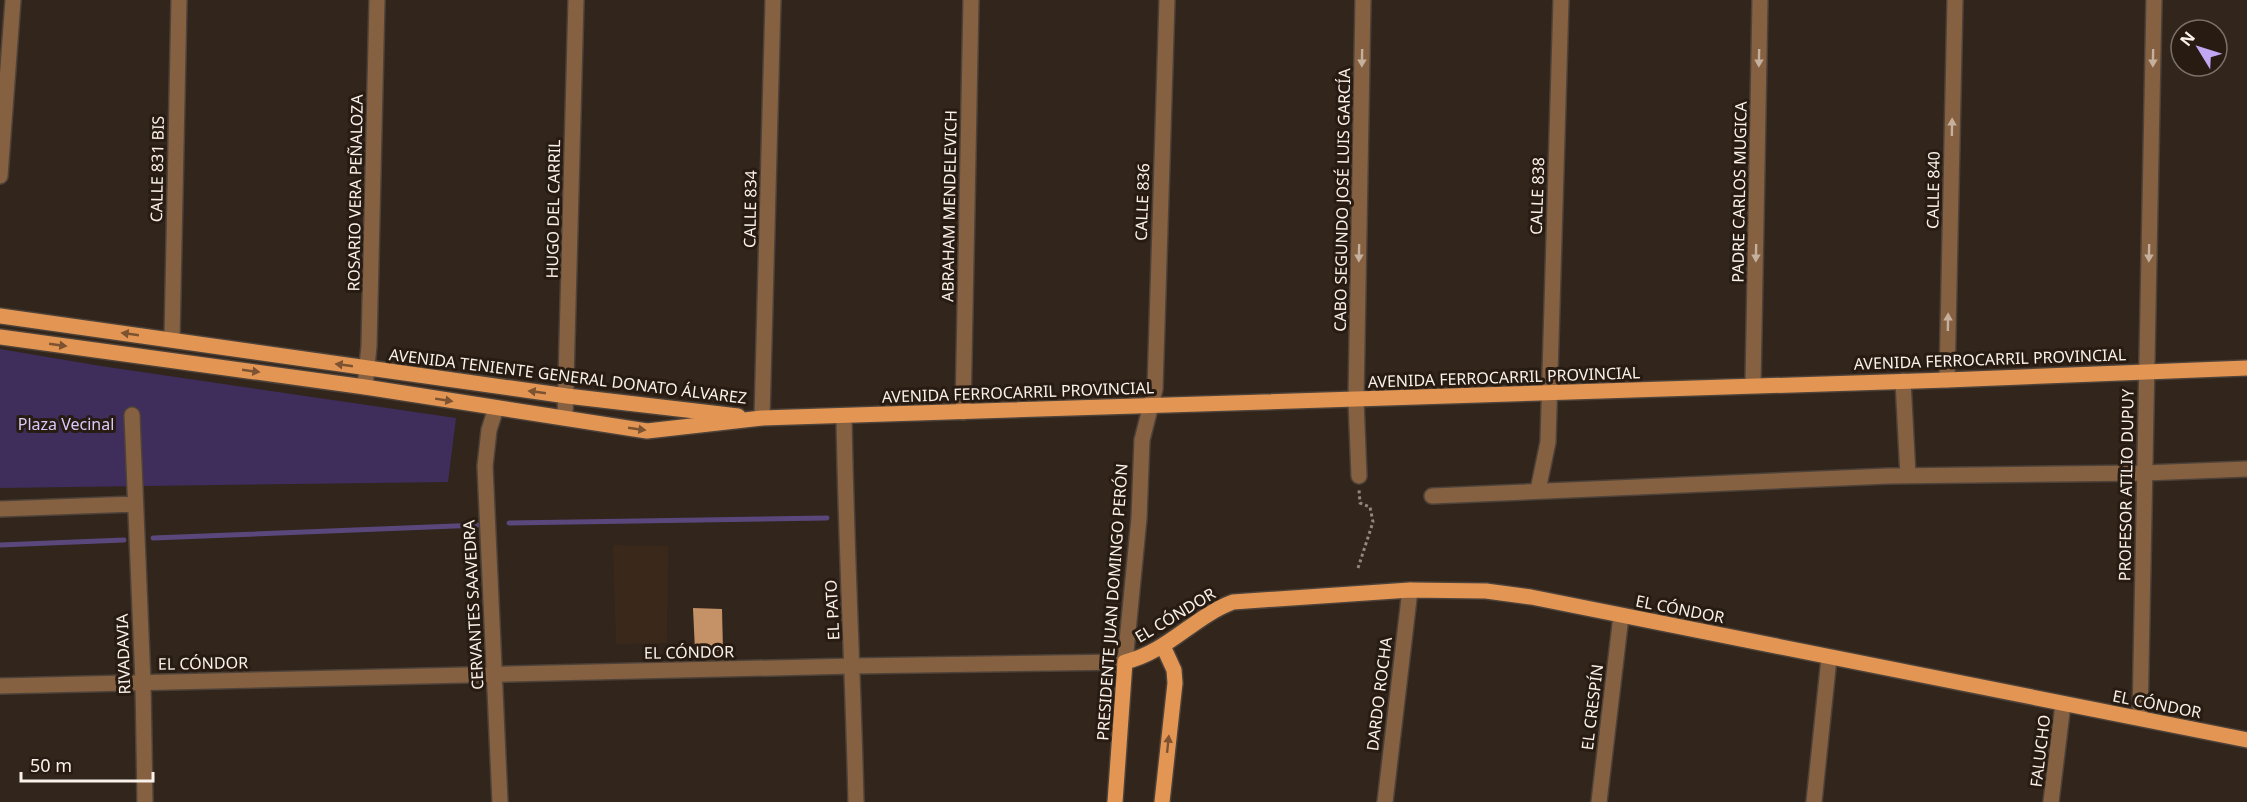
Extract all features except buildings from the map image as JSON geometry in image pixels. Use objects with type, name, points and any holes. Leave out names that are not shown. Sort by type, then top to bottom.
[{"type":"main road","name":"AVENIDA TENIENTE GENERAL DONATO ÁLVAREZ","points":[[0,316],[567,396],[762,418]]},
{"type":"main road","name":"AVENIDA TENIENTE GENERAL DONATO ÁLVAREZ","points":[[0,336],[365,387],[647,431],[762,418]]},
{"type":"main road","name":"AVENIDA FERROCARRIL PROVINCIAL","points":[[762,418],[1549,394],[2247,368]]},
{"type":"main road","name":"EL CÓNDOR","points":[[1125,662],[1152,654],[1219,607],[1233,602],[1410,590],[1486,591],[1531,597],[2247,740]]},
{"type":"main road","points":[[1162,802],[1175,683],[1174,670],[1163,646]]},
{"type":"main road","name":"PRESIDENTE JUAN DOMINGO PERÓN","points":[[1115,802],[1125,662]]},
{"type":"street","points":[[0,176],[13,0]]},
{"type":"street","name":"CALLE 831 BIS","points":[[172,339],[179,0]]},
{"type":"street","name":"ROSARIO VERA PEÑALOZA","points":[[365,387],[377,0]]},
{"type":"street","name":"HUGO DEL CARRIL","points":[[565,418],[576,0]]},
{"type":"street","name":"CALLE 834","points":[[762,418],[773,0]]},
{"type":"street","name":"ABRAHAM MENDELEVICH","points":[[963,412],[971,0]]},
{"type":"street","name":"CALLE 836","points":[[1150,406],[1155,389],[1167,0]]},
{"type":"street","name":"CABO SEGUNDO JOSÉ LUIS GARCÍA","points":[[1359,476],[1356,400],[1364,0]]},
{"type":"street","name":"CALLE 838","points":[[1538,490],[1548,442],[1561,0]]},
{"type":"street","name":"PADRE CARLOS MUGICA","points":[[1753,385],[1760,0]]},
{"type":"street","name":"CALLE 840","points":[[1947,380],[1955,0]]},
{"type":"street","name":"PROFESOR ATILIO DUPUY","points":[[2140,718],[2154,0]]},
{"type":"street","points":[[1903,381],[1908,476]]},
{"type":"street","name":"PRESIDENTE JUAN DOMINGO PERÓN","points":[[1125,662],[1139,518],[1142,440],[1150,406]]},
{"type":"street","name":"CERVANTES SAAVEDRA","points":[[496,408],[489,430],[484,466],[500,802]]},
{"type":"street","name":"RIVADAVIA","points":[[132,415],[143,683],[145,802]]},
{"type":"street","name":"EL PATO","points":[[844,417],[846,528],[853,666],[855,802]]},
{"type":"street","points":[[1432,496],[1908,476],[2247,469]]},
{"type":"street","points":[[0,509],[135,504]]},
{"type":"street","name":"DARDO ROCHA","points":[[1385,802],[1410,590]]},
{"type":"street","name":"EL CRESPÍN","points":[[1599,802],[1621,616]]},
{"type":"street","points":[[1814,802],[1829,658]]},
{"type":"street","name":"EL CÓNDOR","points":[[0,686],[853,666],[1125,662]]},
{"type":"street","name":"FALUCHO","points":[[2052,802],[2063,704]]},
{"type":"path","points":[[1358,568],[1373,522],[1370,507],[1360,503],[1359,476]]},
{"type":"shaded area","points":[[613,545],[668,546],[667,643],[616,644]]},
{"type":"green space","name":"Plaza Vecinal","points":[[0,349],[456,418],[448,482],[0,488]]},
{"type":"waterway","points":[[509,523],[827,518]]},
{"type":"waterway","points":[[153,538],[480,525]]},
{"type":"waterway","points":[[0,545],[124,540]]}]
